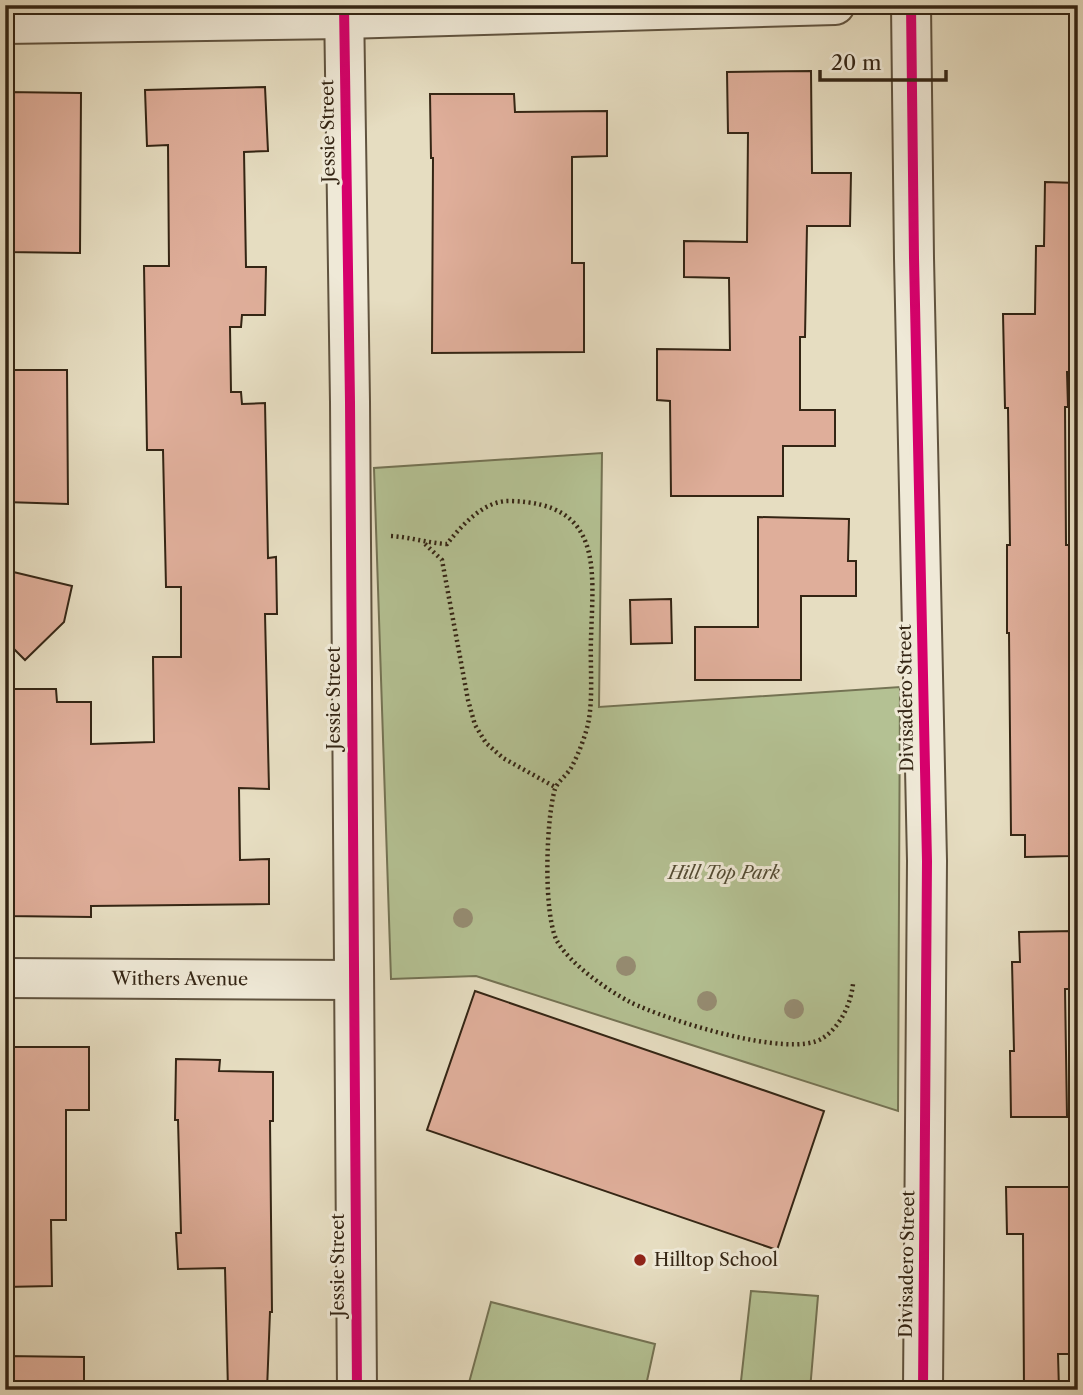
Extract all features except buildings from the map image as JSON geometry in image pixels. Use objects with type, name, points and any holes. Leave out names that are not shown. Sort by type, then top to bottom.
[{"type":"street","points":[[5,24],[344,12],[835,5]]},
{"type":"street","name":"Divisadero Street","points":[[911,5],[927,861],[923,1390]]},
{"type":"street","name":"Jessie Street","points":[[344,12],[350,402],[357,1390]]},
{"type":"street","name":"Withers Avenue","points":[[5,978],[354,980]]},
{"type":"path","points":[[405,537],[425,543],[447,544],[459,528],[479,512],[503,501],[524,501],[548,506],[569,518],[586,537],[592,563],[589,719],[582,746],[570,770],[556,787],[549,849],[549,918],[558,942],[588,975],[630,1002],[677,1020],[760,1043],[796,1045],[822,1039],[838,1022],[851,1000],[853,984]]},
{"type":"path","points":[[425,543],[442,560],[475,725],[486,743],[503,758],[556,787]]},
{"type":"green space","name":"Hill Top Park","points":[[602,453],[599,707],[900,687],[898,1111],[476,976],[391,979],[374,468]]},
{"type":"green space","points":[[751,1291],[818,1296],[810,1390],[740,1390]]},
{"type":"green space","points":[[491,1302],[655,1344],[645,1390],[467,1390]]},
{"type":"cycle path","points":[[344,5],[350,402],[357,1390]]},
{"type":"cycle path","points":[[911,5],[927,861],[923,1390]]},
{"type":"place","name":"Hilltop School","points":[[640,1260]]}]
